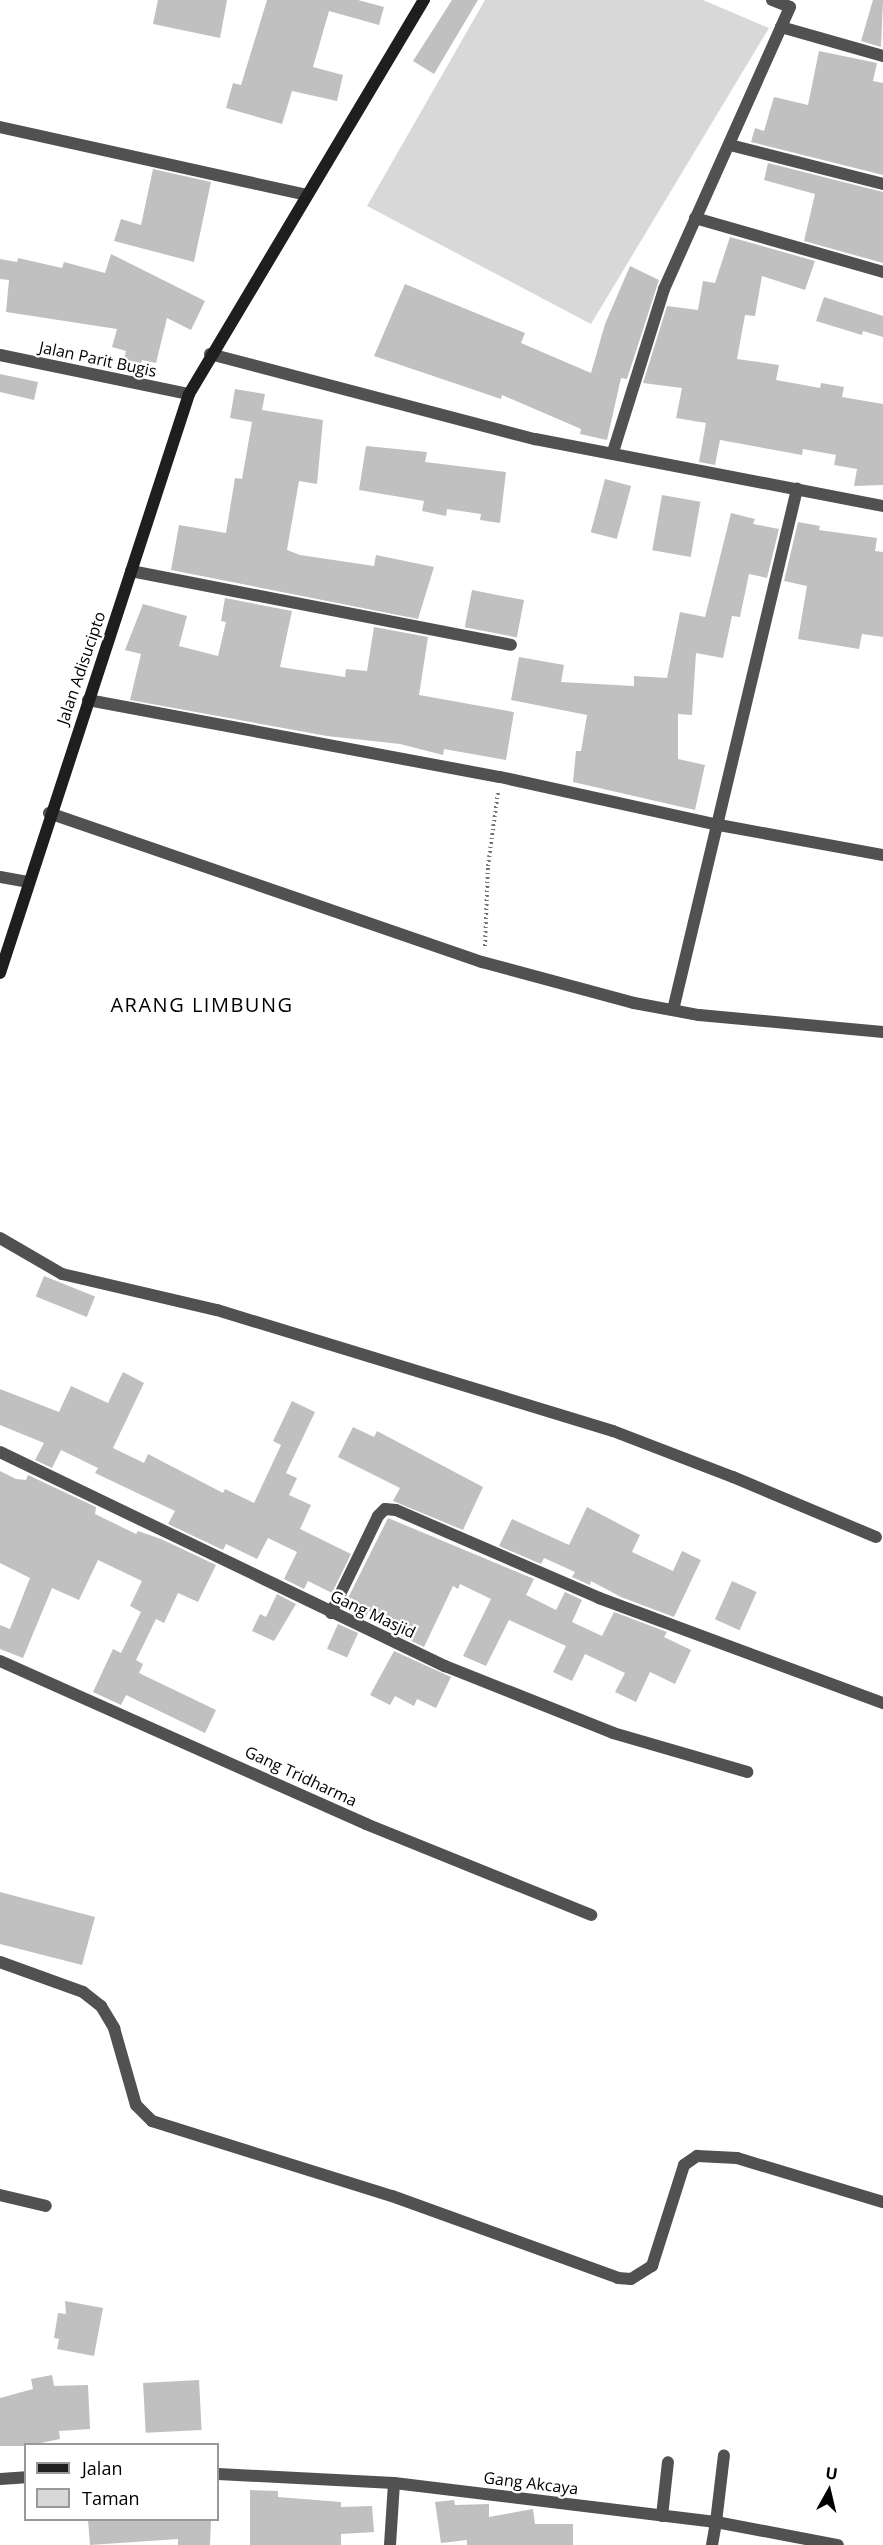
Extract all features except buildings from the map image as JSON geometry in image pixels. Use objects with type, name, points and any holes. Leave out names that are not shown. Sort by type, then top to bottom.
[{"type":"main road","name":"Jalan Adisucipto","points":[[0,973],[49,813],[189,394],[210,354],[424,0]]},
{"type":"street","points":[[613,452],[664,289],[792,4],[772,0]]},
{"type":"street","points":[[781,27],[883,56]]},
{"type":"street","points":[[0,127],[307,195]]},
{"type":"street","points":[[730,145],[883,184]]},
{"type":"street","points":[[695,218],[883,272]]},
{"type":"street","points":[[210,354],[536,439],[613,452],[883,506]]},
{"type":"street","name":"Jalan Parit Bugis","points":[[0,355],[189,394]]},
{"type":"street","points":[[673,1010],[719,825],[796,489]]},
{"type":"street","points":[[131,571],[511,645]]},
{"type":"street","points":[[88,700],[500,777],[719,825],[883,855]]},
{"type":"street","points":[[49,813],[483,962],[673,1010],[883,1032]]},
{"type":"street","points":[[0,877],[28,882]]},
{"type":"street","points":[[0,1238],[62,1274],[217,1310],[613,1431],[734,1477],[876,1537]]},
{"type":"street","name":"Gang Masjid","points":[[0,1452],[331,1613],[550,1710],[613,1732],[747,1772]]},
{"type":"street","points":[[331,1613],[378,1516],[385,1509],[396,1510],[599,1598],[883,1704]]},
{"type":"street","name":"Gang Tridharma","points":[[0,1661],[366,1824],[591,1915]]},
{"type":"street","points":[[0,1962],[83,1992],[101,2006],[114,2028],[136,2105],[152,2121],[392,2196],[618,2278],[631,2279],[652,2266],[684,2165],[697,2156],[737,2158],[883,2202]]},
{"type":"street","points":[[0,2195],[46,2206]]},
{"type":"street","points":[[712,2545],[724,2456]]},
{"type":"street","points":[[662,2516],[668,2462]]},
{"type":"street","name":"Gang Akcaya","points":[[219,2474],[394,2483],[716,2522],[838,2545]]},
{"type":"street","points":[[0,2479],[24,2477]]},
{"type":"street","points":[[390,2545],[394,2483]]},
{"type":"path","points":[[483,962],[488,866],[500,777]]},
{"type":"green space","points":[[485,0],[703,0],[769,28],[591,324],[367,206]]},
{"type":"district","name":"ARANG LIMBUNG","points":[[202,1004]]}]
